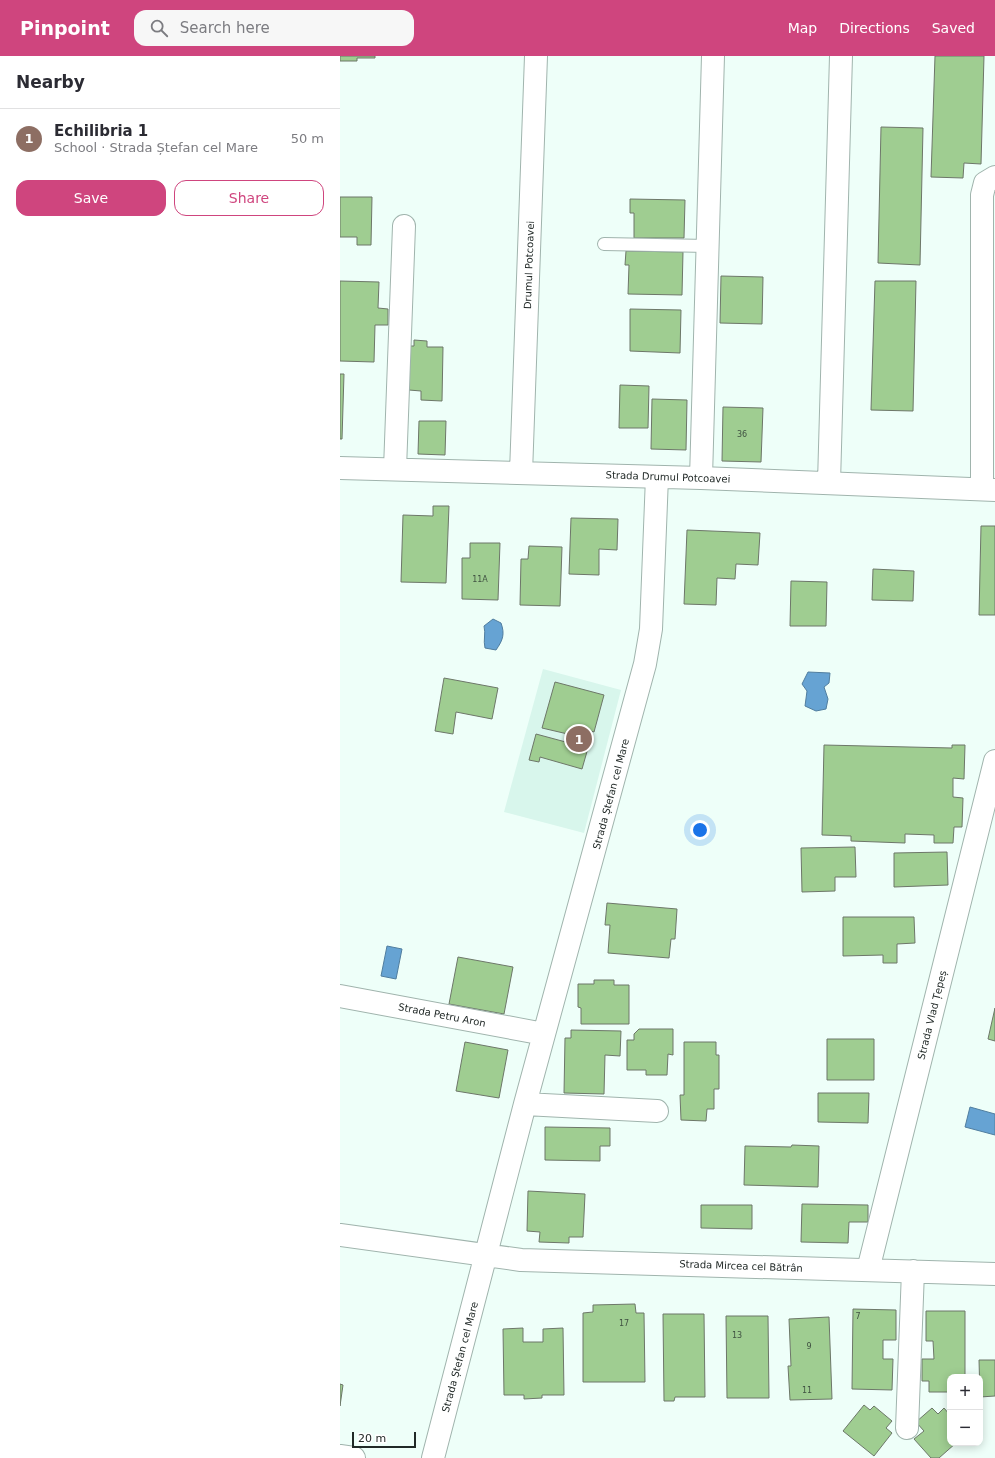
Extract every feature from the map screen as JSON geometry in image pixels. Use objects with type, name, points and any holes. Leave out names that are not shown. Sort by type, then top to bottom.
[{"type":"street","name":"Drumul Potcoavei","points":[[521,473],[536,56]]},
{"type":"street","points":[[701,478],[713,56]]},
{"type":"street","points":[[829,483],[841,56]]},
{"type":"street","points":[[988,490],[982,195],[985,183],[995,178]]},
{"type":"street","points":[[395,469],[404,226]]},
{"type":"street","name":"Strada Drumul Potcoavei","points":[[340,468],[701,478],[988,490]]},
{"type":"street","name":"Strada Ștefan cel Mare","points":[[433,1458],[525,1104],[646,664],[651,629],[658,477]]},
{"type":"street","name":"Strada Vlad Țepeș","points":[[868,1270],[995,761]]},
{"type":"street","name":"Strada Petru Aron","points":[[340,996],[544,1034]]},
{"type":"street","points":[[525,1104],[657,1111]]},
{"type":"street","points":[[340,1235],[486,1256]]},
{"type":"street","name":"Strada Mircea cel Bătrân","points":[[486,1256],[529,1260],[995,1274]]},
{"type":"street","points":[[907,1428],[913,1272]]},
{"type":"street","points":[[340,1456],[354,1458]]},
{"type":"lane","points":[[604,244],[708,246]]},
{"type":"shaded area","points":[[543,669],[621,690],[584,833],[504,812]]},
{"type":"water","points":[[493,619],[501,623],[503,630],[502,640],[496,650],[485,648],[484,645],[484,626]]},
{"type":"water","points":[[808,672],[830,673],[829,683],[824,687],[828,699],[826,709],[816,711],[805,706],[807,691],[802,684]]},
{"type":"water","points":[[387,946],[402,949],[396,979],[381,976]]},
{"type":"water","points":[[970,1107],[995,1114],[995,1135],[965,1127]]},
{"type":"building","points":[[340,56],[375,56],[375,58],[357,58],[357,61],[340,61]]},
{"type":"building","points":[[935,56],[984,56],[981,164],[964,163],[963,178],[931,177]]},
{"type":"building","points":[[881,127],[923,128],[920,265],[878,263]]},
{"type":"building","points":[[340,197],[372,197],[371,245],[357,245],[357,237],[340,237]]},
{"type":"building","points":[[630,199],[685,200],[684,238],[634,238],[634,213],[630,213]]},
{"type":"building","points":[[626,251],[683,252],[682,295],[628,294],[629,265],[625,265]]},
{"type":"building","points":[[721,276],[763,277],[762,324],[720,323]]},
{"type":"building","points":[[340,281],[379,282],[378,308],[388,309],[388,325],[375,325],[374,362],[340,361]]},
{"type":"building","points":[[875,281],[916,281],[913,411],[871,410]]},
{"type":"building","points":[[630,309],[681,310],[680,353],[630,351]]},
{"type":"building","points":[[414,340],[427,341],[427,347],[443,347],[442,401],[421,400],[421,391],[409,390],[406,346],[414,346]]},
{"type":"building","points":[[340,374],[344,374],[342,439],[340,439]]},
{"type":"building","points":[[620,385],[649,386],[648,428],[619,428]]},
{"type":"building","points":[[652,399],[687,400],[686,450],[651,449]]},
{"type":"building","points":[[723,407],[763,408],[761,462],[722,461]]},
{"type":"building","points":[[419,421],[446,421],[445,455],[418,454]]},
{"type":"building","points":[[433,506],[449,506],[446,583],[401,582],[403,515],[433,516]]},
{"type":"building","points":[[571,518],[618,519],[617,550],[599,549],[599,575],[569,574]]},
{"type":"building","points":[[981,526],[995,526],[995,615],[979,615]]},
{"type":"building","points":[[687,530],[760,533],[758,565],[736,564],[735,579],[717,578],[716,605],[684,604]]},
{"type":"building","points":[[470,543],[500,543],[498,600],[462,599],[462,558],[470,558]]},
{"type":"building","points":[[529,546],[562,547],[560,606],[520,605],[521,559],[528,559]]},
{"type":"building","points":[[873,569],[914,571],[913,601],[872,600]]},
{"type":"building","points":[[791,581],[827,582],[826,626],[790,626]]},
{"type":"building","points":[[444,678],[498,688],[492,719],[456,712],[453,734],[435,731]]},
{"type":"building","points":[[555,682],[604,695],[594,732],[574,726],[572,735],[542,728]]},
{"type":"building","points":[[536,734],[588,748],[582,769],[540,757],[539,762],[529,760]]},
{"type":"building","points":[[824,745],[952,748],[952,745],[965,745],[964,779],[953,778],[953,797],[963,798],[962,827],[954,827],[953,843],[934,843],[934,835],[905,834],[905,843],[851,841],[851,836],[822,835]]},
{"type":"building","points":[[855,847],[856,877],[835,877],[835,891],[802,892],[801,848]]},
{"type":"building","points":[[947,852],[948,885],[894,887],[894,853]]},
{"type":"building","points":[[607,903],[677,909],[675,939],[671,939],[669,958],[608,953],[610,925],[605,925]]},
{"type":"building","points":[[843,917],[914,917],[915,943],[897,944],[897,963],[883,963],[883,955],[843,956]]},
{"type":"building","points":[[458,957],[513,967],[504,1014],[449,1004]]},
{"type":"building","points":[[594,980],[614,980],[614,985],[629,985],[629,1024],[581,1024],[581,1008],[578,1007],[578,984],[594,984]]},
{"type":"building","points":[[995,1008],[995,1041],[988,1039]]},
{"type":"building","points":[[639,1029],[673,1029],[673,1055],[668,1054],[667,1075],[646,1075],[646,1070],[627,1070],[627,1040],[634,1040],[634,1034]]},
{"type":"building","points":[[571,1030],[621,1031],[620,1056],[605,1055],[604,1094],[564,1093],[565,1038],[571,1038]]},
{"type":"building","points":[[827,1039],[874,1039],[874,1080],[827,1080]]},
{"type":"building","points":[[465,1042],[508,1050],[499,1098],[456,1091]]},
{"type":"building","points":[[684,1042],[716,1042],[716,1055],[719,1055],[719,1089],[714,1089],[714,1109],[707,1109],[706,1121],[681,1120],[680,1095],[684,1095]]},
{"type":"building","points":[[818,1093],[869,1093],[868,1123],[818,1122]]},
{"type":"building","points":[[545,1127],[610,1128],[610,1146],[600,1146],[600,1161],[545,1160]]},
{"type":"building","points":[[792,1145],[819,1146],[818,1187],[744,1185],[745,1146],[791,1147]]},
{"type":"building","points":[[528,1191],[585,1194],[583,1237],[569,1237],[569,1243],[539,1242],[540,1232],[527,1231]]},
{"type":"building","points":[[802,1204],[868,1205],[868,1222],[849,1222],[848,1243],[801,1242]]},
{"type":"building","points":[[701,1205],[752,1205],[752,1229],[701,1228]]},
{"type":"building","points":[[635,1304],[636,1313],[644,1313],[645,1382],[583,1382],[583,1313],[593,1312],[593,1305]]},
{"type":"building","points":[[853,1309],[896,1310],[896,1340],[883,1340],[883,1359],[893,1359],[892,1390],[852,1389]]},
{"type":"building","points":[[926,1311],[965,1311],[965,1374],[947,1374],[947,1392],[929,1392],[929,1381],[922,1381],[922,1359],[934,1359],[933,1341],[926,1341]]},
{"type":"building","points":[[663,1314],[704,1314],[705,1397],[675,1397],[674,1401],[664,1401]]},
{"type":"building","points":[[726,1316],[768,1316],[769,1398],[727,1398]]},
{"type":"building","points":[[829,1317],[832,1399],[790,1400],[788,1366],[791,1366],[789,1319]]},
{"type":"building","points":[[523,1328],[523,1342],[543,1342],[543,1329],[563,1328],[564,1395],[542,1395],[542,1398],[524,1399],[524,1395],[504,1395],[503,1329]]},
{"type":"building","points":[[979,1360],[995,1360],[995,1396],[983,1397],[983,1374],[979,1374]]},
{"type":"building","points":[[340,1384],[343,1385],[340,1406]]},
{"type":"building","points":[[864,1405],[870,1410],[874,1406],[892,1421],[886,1428],[892,1433],[874,1456],[843,1431]]},
{"type":"building","points":[[932,1408],[938,1414],[944,1408],[947,1412],[947,1446],[953,1446],[939,1458],[931,1458],[914,1439],[924,1431],[916,1422]]},
{"type":"place","name":"Echilibria 1","points":[[579,739]]}]
